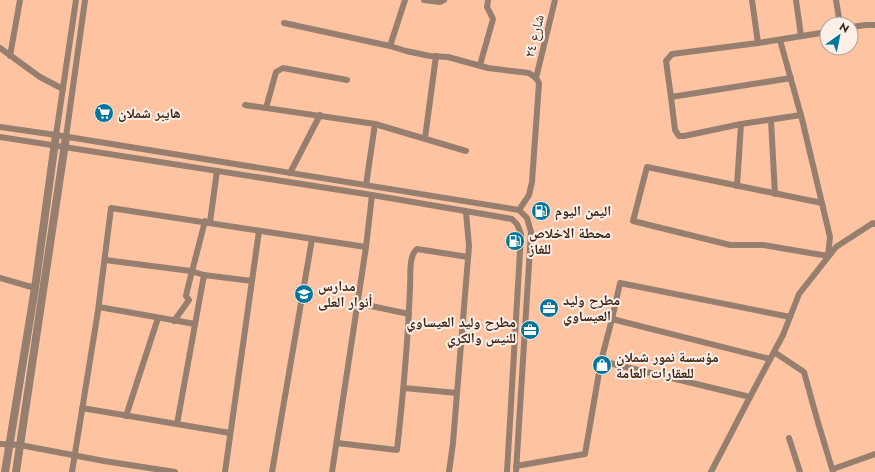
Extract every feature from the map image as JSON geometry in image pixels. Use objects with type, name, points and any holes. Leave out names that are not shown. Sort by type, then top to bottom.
[{"type":"street","points":[[10,56],[20,0]]},
{"type":"street","points":[[5,472],[4,444],[35,288],[54,146],[76,0]]},
{"type":"street","points":[[16,472],[65,147],[85,0]]},
{"type":"street","points":[[390,46],[404,0]]},
{"type":"street","points":[[424,0],[440,2],[444,0]]},
{"type":"street","points":[[480,66],[493,19],[487,7],[488,0]]},
{"type":"street","name":"شارع ٢٤","points":[[519,210],[528,195],[532,182],[539,83],[536,78],[555,0]]},
{"type":"street","points":[[752,0],[758,43]]},
{"type":"street","points":[[796,0],[801,36]]},
{"type":"street","points":[[836,0],[839,16]]},
{"type":"street","points":[[284,23],[390,46],[406,51],[448,57],[480,66],[529,73],[536,78]]},
{"type":"street","points":[[859,25],[866,24],[875,25]]},
{"type":"street","points":[[801,116],[742,124],[679,136],[674,130],[666,61],[672,54],[780,40],[819,33]]},
{"type":"street","points":[[780,40],[801,116],[830,237],[828,256]]},
{"type":"street","points":[[0,48],[40,77],[63,90]]},
{"type":"street","points":[[425,138],[436,56]]},
{"type":"street","points":[[266,108],[276,72],[282,68],[347,80]]},
{"type":"street","points":[[671,97],[791,78]]},
{"type":"street","points":[[244,105],[375,124],[466,151]]},
{"type":"street","points":[[290,173],[320,115]]},
{"type":"street","points":[[771,120],[775,194]]},
{"type":"street","points":[[366,185],[375,124]]},
{"type":"street","points":[[738,186],[742,124]]},
{"type":"street","points":[[0,128],[56,135],[66,138],[519,210],[527,218],[531,232],[516,469],[585,454],[601,361],[620,283],[790,317]]},
{"type":"street","points":[[0,137],[372,195],[512,220],[517,224],[521,234],[507,472]]},
{"type":"street","points":[[822,203],[647,167],[633,221],[730,245],[763,245],[828,256]]},
{"type":"street","points":[[174,321],[189,300],[186,296],[191,271],[207,222],[217,171]]},
{"type":"street","points":[[332,472],[366,247],[372,195]]},
{"type":"street","points":[[72,472],[99,307],[111,208],[366,247]]},
{"type":"street","points":[[449,472],[469,246],[466,212]]},
{"type":"street","points":[[711,472],[783,335],[799,294],[836,246],[874,222]]},
{"type":"street","points":[[225,472],[259,231]]},
{"type":"street","points":[[272,472],[312,239]]},
{"type":"street","points":[[336,444],[397,450],[404,388],[412,260],[415,251],[417,249],[468,257]]},
{"type":"street","points":[[105,260],[191,271],[204,275],[252,281]]},
{"type":"street","points":[[177,424],[204,275]]},
{"type":"street","points":[[0,278],[35,288]]},
{"type":"street","points":[[357,303],[409,314]]},
{"type":"street","points":[[99,307],[195,324]]},
{"type":"street","points":[[126,416],[158,318]]},
{"type":"street","points":[[612,319],[770,359]]},
{"type":"street","points":[[774,352],[804,372],[833,471],[875,454]]},
{"type":"street","points":[[601,361],[750,397]]},
{"type":"street","points":[[404,388],[457,393]]},
{"type":"street","points":[[82,408],[230,433]]},
{"type":"street","points":[[790,438],[800,472]]},
{"type":"street","points":[[4,444],[20,445],[175,472]]},
{"type":"place","name":"هايبر شملان","points":[[104,113]]},
{"type":"place","name":"اليمن اليوم","points":[[541,211]]},
{"type":"place","name":"محطة الاخلاص للغاز","points":[[515,241]]},
{"type":"place","name":"مدارس أنوار العلى","points":[[304,294]]},
{"type":"place","name":"مطرح وليد العيساوي","points":[[549,308]]},
{"type":"place","name":"مطرح وليد العيساوي للنيس والكري","points":[[530,330]]},
{"type":"place","name":"مؤسسة نمور شملان للعقارات العامة","points":[[602,365]]}]
